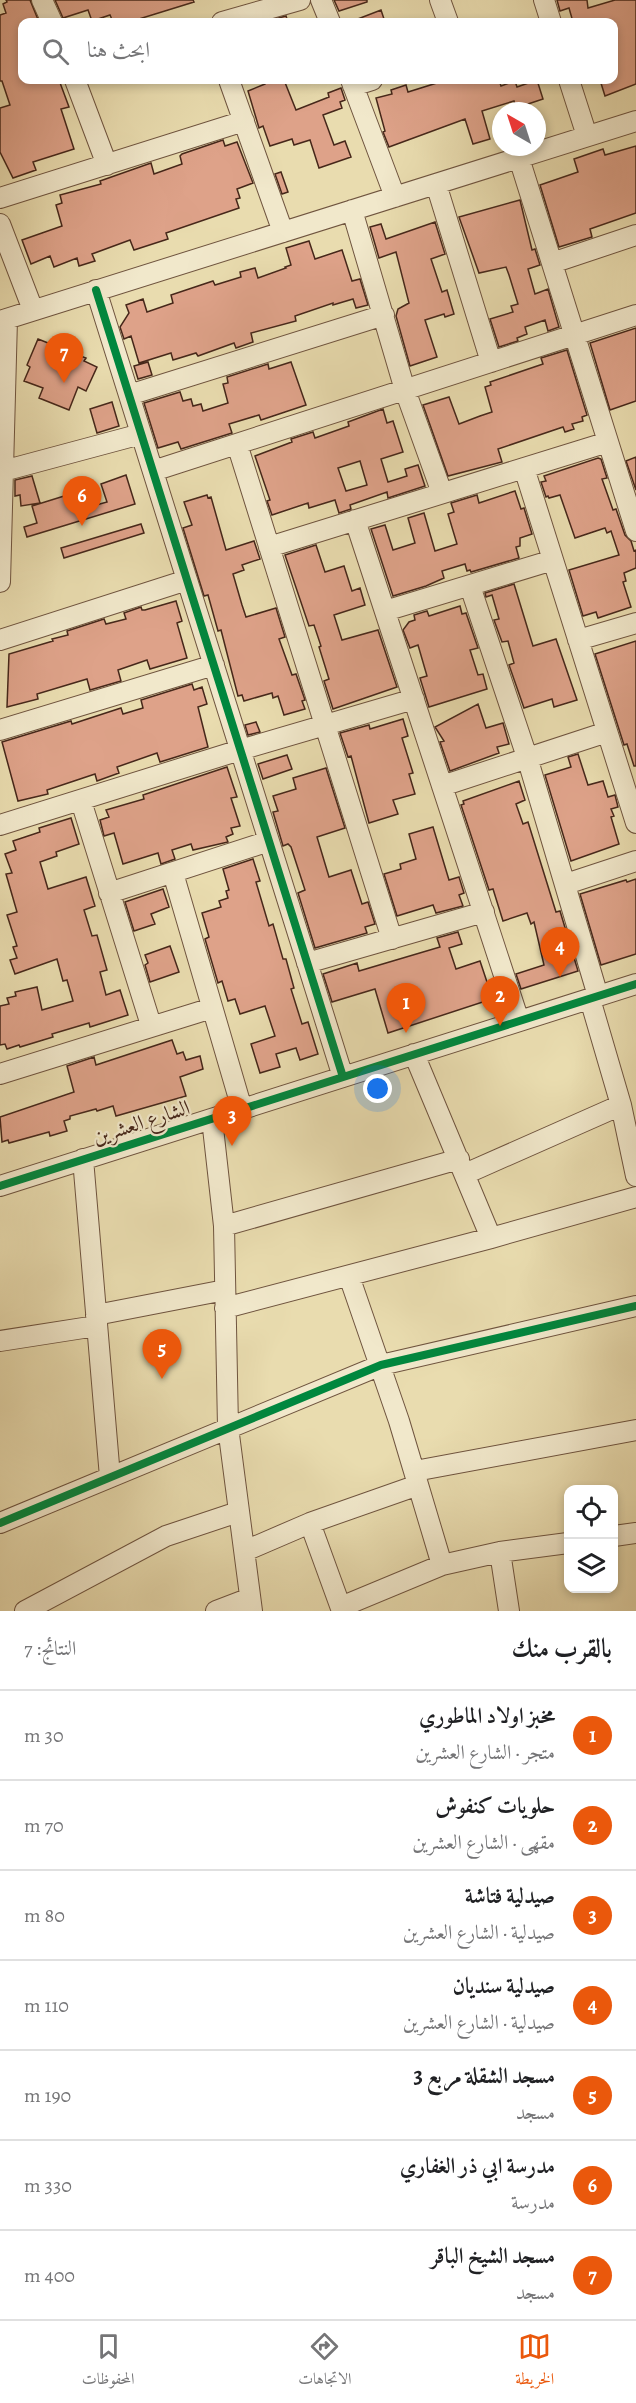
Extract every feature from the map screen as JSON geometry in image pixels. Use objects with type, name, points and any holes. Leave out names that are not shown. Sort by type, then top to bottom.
[{"type":"street","points":[[42,0],[50,18]]},
{"type":"street","points":[[236,18],[300,0]]},
{"type":"street","points":[[321,0],[328,18]]},
{"type":"street","points":[[440,0],[447,18]]},
{"type":"street","points":[[544,0],[550,18]]},
{"type":"street","points":[[77,84],[107,165]]},
{"type":"street","points":[[230,84],[283,232]]},
{"type":"street","points":[[360,84],[395,197]]},
{"type":"street","points":[[570,84],[587,136]]},
{"type":"street","points":[[0,198],[244,121]]},
{"type":"street","points":[[0,582],[3,320],[636,121]]},
{"type":"street","points":[[519,158],[608,442],[632,507],[636,531]]},
{"type":"street","points":[[436,184],[491,362]]},
{"type":"street","points":[[352,210],[405,390],[442,494]]},
{"type":"street","points":[[0,224],[33,310]]},
{"type":"street","points":[[552,263],[636,235]]},
{"type":"street","points":[[96,290],[343,1077]]},
{"type":"street","points":[[129,395],[384,315]]},
{"type":"street","points":[[153,471],[636,315]]},
{"type":"street","points":[[3,471],[141,434]]},
{"type":"street","points":[[269,546],[608,442]]},
{"type":"street","points":[[237,444],[392,939]]},
{"type":"street","points":[[524,468],[636,823]]},
{"type":"street","points":[[355,520],[519,1021]]},
{"type":"street","points":[[385,611],[553,560]]},
{"type":"street","points":[[0,640],[187,580]]},
{"type":"street","points":[[470,586],[527,757],[566,884],[621,1105],[632,1139],[636,1176]]},
{"type":"street","points":[[578,640],[636,623]]},
{"type":"street","points":[[0,730],[214,665]]},
{"type":"street","points":[[0,825],[240,750],[414,699]]},
{"type":"street","points":[[442,786],[607,732]]},
{"type":"street","points":[[81,801],[151,1025]]},
{"type":"street","points":[[109,893],[268,841]]},
{"type":"street","points":[[566,884],[636,861]]},
{"type":"street","points":[[173,873],[242,1109]]},
{"type":"street","points":[[307,963],[483,912]]},
{"type":"street","name":"الشارع العشرين","points":[[0,1186],[636,984]]},
{"type":"street","points":[[0,1074],[151,1025],[212,1008]]},
{"type":"street","points":[[414,1054],[490,1238]]},
{"type":"street","points":[[224,1226],[462,1167],[621,1105]]},
{"type":"street","points":[[212,1119],[224,1226],[228,1427],[251,1605],[216,1611]]},
{"type":"street","points":[[83,1159],[110,1477]]},
{"type":"street","points":[[0,1341],[96,1320],[349,1276],[636,1197]]},
{"type":"street","points":[[349,1276],[381,1365],[442,1565]]},
{"type":"street","points":[[0,1523],[381,1365],[636,1306]]},
{"type":"street","points":[[245,1551],[417,1478],[636,1430]]},
{"type":"street","points":[[25,1611],[58,1603],[166,1536],[238,1512]]},
{"type":"street","points":[[310,1523],[341,1609],[442,1565],[500,1552],[564,1544]]},
{"type":"street","points":[[618,1535],[636,1533]]},
{"type":"street","points":[[500,1552],[509,1611]]},
{"type":"building","points":[[6,0],[30,0],[37,18],[18,18],[18,84],[60,84],[69,107],[61,109],[74,149],[33,162],[36,170],[13,178],[0,152],[0,108],[10,105],[2,81],[0,81],[0,15],[6,13],[3,4],[7,2]]},
{"type":"building","points":[[55,0],[193,0],[194,2],[142,18],[111,18],[110,15],[91,18],[88,10],[63,18]]},
{"type":"building","points":[[334,0],[367,0],[367,2],[339,11]]},
{"type":"building","points":[[557,0],[587,0],[588,8],[615,0],[636,0],[636,84],[605,96],[601,84],[618,84],[618,18],[572,18],[569,8],[560,11]]},
{"type":"building","points":[[381,10],[384,18],[360,18]]},
{"type":"building","points":[[265,84],[286,84],[296,110],[329,97],[328,93],[341,88],[345,100],[340,102],[342,108],[323,115],[334,145],[345,141],[351,157],[319,168],[310,140],[294,145],[292,139],[270,146],[263,126],[259,128],[248,91]]},
{"type":"building","points":[[434,84],[500,84],[501,86],[516,84],[517,87],[538,84],[543,99],[534,102],[492,102],[492,108],[482,111],[490,139],[473,144],[465,119],[389,147],[383,132],[385,131],[376,98],[392,94],[391,90],[406,85],[408,92]]},
{"type":"building","points":[[223,140],[225,146],[237,142],[253,183],[237,189],[240,198],[236,199],[239,208],[166,233],[168,239],[134,250],[130,240],[92,254],[95,261],[79,266],[77,258],[54,267],[50,256],[31,264],[22,240],[62,226],[56,205],[62,203],[60,195],[101,184],[100,181],[151,163],[154,174],[182,164],[180,156],[182,154]]},
{"type":"building","points":[[636,146],[636,213],[590,229],[592,237],[559,247],[540,185],[578,172],[574,159],[603,149],[605,155]]},
{"type":"building","points":[[281,172],[288,192],[282,194],[275,174]]},
{"type":"building","points":[[520,200],[532,250],[535,249],[540,265],[528,269],[535,294],[548,289],[559,327],[548,331],[545,320],[525,327],[527,334],[517,338],[518,341],[499,347],[490,319],[513,312],[511,306],[518,304],[506,267],[479,273],[459,217]]},
{"type":"building","points":[[435,222],[445,254],[431,259],[442,292],[447,290],[454,314],[445,317],[444,314],[425,320],[437,357],[410,366],[396,316],[398,309],[409,303],[396,252],[379,258],[370,227],[381,224],[386,239]]},
{"type":"building","points":[[309,241],[315,259],[342,250],[352,281],[360,279],[368,305],[356,308],[353,299],[333,305],[333,303],[295,316],[296,321],[251,333],[253,342],[236,348],[234,343],[198,356],[196,353],[173,360],[171,353],[139,363],[131,336],[124,339],[120,327],[129,313],[126,305],[143,299],[147,312],[173,303],[171,295],[213,281],[215,285],[241,277],[240,272],[255,268],[258,278],[291,265],[286,248]]},
{"type":"building","points":[[636,328],[636,401],[610,410],[590,343]]},
{"type":"building","points":[[38,339],[86,358],[84,361],[97,367],[86,391],[78,387],[69,410],[39,398],[43,388],[24,381],[30,367],[27,365]]},
{"type":"building","points":[[567,350],[587,415],[582,417],[583,421],[572,424],[574,429],[565,432],[563,427],[498,449],[502,462],[448,476],[423,405],[449,397],[459,424],[492,412],[485,387],[491,385],[490,382],[543,364],[541,358]]},
{"type":"building","points":[[148,362],[152,375],[138,379],[134,366]]},
{"type":"building","points":[[291,362],[306,405],[261,420],[259,415],[229,424],[232,433],[181,449],[178,442],[158,448],[144,403],[180,392],[183,401],[191,399],[193,406],[201,404],[203,411],[228,403],[223,384],[228,383],[227,377],[268,364],[269,369]]},
{"type":"building","points":[[112,402],[119,426],[97,433],[90,409]]},
{"type":"building","points":[[383,409],[387,423],[393,421],[403,452],[381,459],[388,482],[407,476],[405,469],[418,465],[425,486],[388,498],[387,492],[350,505],[351,509],[339,513],[335,500],[309,508],[308,503],[272,515],[267,501],[270,500],[255,456],[292,442],[291,439],[313,432],[315,438],[349,426],[348,422]],"holes":[[[360,461],[367,485],[346,491],[338,468]]]},
{"type":"building","points":[[636,457],[636,490],[626,461]]},
{"type":"building","points":[[598,458],[601,459],[607,478],[602,479],[613,510],[616,509],[625,535],[631,541],[634,551],[636,550],[636,568],[624,573],[626,581],[623,582],[631,607],[598,618],[596,612],[583,616],[569,570],[619,555],[611,531],[607,533],[605,528],[575,538],[560,495],[546,497],[541,482],[546,481],[544,476]]},
{"type":"building","points":[[126,475],[135,504],[27,537],[24,527],[37,523],[32,506],[77,492],[82,509],[107,502],[101,484]]},
{"type":"building","points":[[32,476],[40,503],[21,506],[20,495],[15,496],[15,480]]},
{"type":"building","points":[[515,491],[521,509],[524,508],[532,534],[520,538],[520,546],[516,547],[519,558],[471,572],[467,571],[465,564],[442,571],[444,578],[426,586],[393,596],[371,529],[385,525],[393,550],[415,543],[408,518],[424,513],[435,551],[457,544],[448,514],[454,512],[451,503],[477,495],[479,503]]},
{"type":"building","points":[[207,495],[208,498],[211,497],[226,550],[254,541],[260,559],[242,565],[244,570],[233,574],[242,605],[246,617],[276,608],[285,637],[279,639],[292,675],[296,674],[305,700],[302,701],[305,709],[284,715],[278,696],[273,698],[272,693],[244,701],[242,695],[238,696],[221,630],[218,631],[208,595],[204,596],[183,528],[192,525],[184,502]]},
{"type":"building","points":[[141,524],[144,533],[64,558],[61,548]]},
{"type":"building","points":[[316,545],[325,572],[344,566],[352,591],[360,588],[365,605],[334,615],[342,640],[378,630],[397,687],[333,709],[324,681],[329,679],[319,647],[321,646],[314,625],[309,626],[285,555]]},
{"type":"building","points":[[514,584],[533,646],[556,639],[577,700],[554,707],[552,699],[524,708],[509,665],[514,663],[508,641],[502,642],[494,620],[499,619],[492,595],[486,597],[485,593]]},
{"type":"building","points":[[176,601],[182,621],[177,623],[187,658],[150,669],[147,660],[118,670],[121,681],[90,690],[87,679],[37,694],[38,699],[7,707],[9,654],[53,641],[52,639],[68,635],[67,631],[104,619],[106,624],[126,619],[124,613],[141,607],[145,610]]},
{"type":"building","points":[[460,606],[462,614],[466,613],[478,648],[470,650],[478,675],[483,674],[487,689],[429,707],[420,678],[427,676],[418,645],[410,648],[403,630],[409,622],[415,620],[414,615],[427,611],[429,616]]},
{"type":"building","points":[[636,641],[636,766],[634,766],[627,744],[624,745],[595,654]]},
{"type":"building","points":[[192,684],[194,690],[202,687],[207,704],[198,707],[208,747],[160,762],[157,753],[117,767],[119,773],[97,781],[95,774],[47,790],[48,794],[18,801],[2,742],[71,721],[72,724],[121,708],[123,714],[143,708],[141,700]]},
{"type":"building","points":[[478,704],[486,728],[503,723],[509,744],[497,747],[499,753],[450,771],[440,742],[444,741],[435,727]]},
{"type":"building","points":[[403,719],[408,736],[402,738],[413,773],[409,774],[415,794],[393,800],[398,814],[369,823],[351,756],[348,757],[340,733],[369,725],[370,729]]},
{"type":"building","points":[[256,722],[260,732],[248,735],[245,725]]},
{"type":"building","points":[[578,754],[588,785],[603,781],[608,797],[615,795],[618,807],[611,809],[614,816],[611,817],[619,844],[571,861],[545,775],[571,767],[568,757]]},
{"type":"building","points":[[287,755],[292,769],[263,779],[258,764]]},
{"type":"building","points":[[227,767],[237,797],[231,798],[240,826],[231,828],[233,834],[226,837],[228,842],[193,850],[191,844],[172,850],[175,859],[161,864],[158,853],[123,864],[114,833],[104,836],[100,820],[109,817],[106,810],[144,799],[143,795]]},
{"type":"building","points":[[326,768],[345,828],[317,837],[329,877],[351,870],[362,904],[368,902],[375,924],[365,927],[367,933],[315,948],[298,893],[305,890],[291,847],[288,844],[283,846],[273,812],[278,811],[273,796],[296,789],[293,778]]},
{"type":"building","points":[[519,781],[525,800],[516,804],[523,824],[528,822],[556,912],[560,911],[578,971],[521,989],[516,974],[544,965],[534,922],[531,924],[527,913],[503,921],[493,889],[489,890],[461,805],[464,804],[463,801]]},
{"type":"building","points":[[71,818],[79,844],[56,852],[57,856],[40,862],[48,889],[86,877],[95,906],[84,910],[92,936],[97,935],[107,970],[100,972],[106,995],[120,990],[128,1015],[90,1027],[89,1023],[52,1034],[53,1037],[7,1049],[5,1044],[0,1045],[0,1006],[9,1004],[7,998],[16,996],[15,992],[37,987],[42,1010],[73,1001],[67,980],[63,981],[57,959],[15,974],[10,960],[17,958],[13,947],[17,946],[7,915],[17,912],[6,874],[12,873],[5,854],[16,850],[13,841],[40,832],[39,828]]},
{"type":"building","points":[[433,827],[449,880],[459,877],[464,893],[459,895],[463,906],[436,913],[433,905],[397,916],[384,874],[401,869],[400,864],[416,859],[409,834]]},
{"type":"building","points":[[253,859],[260,881],[256,882],[269,926],[273,924],[283,959],[286,959],[294,988],[291,989],[302,1024],[308,1022],[318,1054],[300,1060],[296,1048],[276,1054],[280,1067],[260,1073],[251,1044],[275,1036],[265,1006],[240,1014],[235,999],[228,1001],[222,981],[218,983],[205,939],[209,937],[202,913],[221,907],[219,901],[228,898],[226,891],[229,890],[223,869]]},
{"type":"building","points":[[636,879],[636,954],[601,965],[580,894]]},
{"type":"building","points":[[163,889],[169,907],[151,914],[155,924],[134,931],[125,902]]},
{"type":"building","points":[[458,932],[462,944],[449,948],[456,969],[480,961],[488,985],[494,983],[498,997],[388,1033],[375,989],[332,1002],[323,974],[357,963],[359,971],[440,947],[437,938]]},
{"type":"building","points":[[170,946],[179,972],[150,982],[145,965],[148,963],[145,955]]},
{"type":"building","points":[[172,1040],[177,1054],[183,1052],[186,1060],[200,1056],[203,1069],[180,1077],[186,1096],[116,1116],[113,1106],[97,1111],[96,1109],[70,1116],[70,1119],[64,1121],[67,1131],[50,1136],[49,1132],[9,1143],[8,1140],[2,1142],[0,1117],[74,1092],[67,1066],[94,1057],[96,1065]]},
{"type":"cycle path","points":[[96,290],[343,1077]]},
{"type":"cycle path","points":[[0,1186],[636,984]]},
{"type":"cycle path","points":[[0,1523],[381,1365],[636,1306]]},
{"type":"place","name":"مسجد الشيخ الباقر","points":[[64,383]]},
{"type":"place","name":"مدرسة ابي ذر الغفاري","points":[[82,526]]},
{"type":"place","name":"صيدلية سنديان","points":[[560,977]]},
{"type":"place","name":"حلويات كنفوش","points":[[500,1026]]},
{"type":"place","name":"مخبز اولاد الماطوري","points":[[406,1033]]},
{"type":"place","name":"صيدلية فتاشة","points":[[232,1146]]},
{"type":"place","name":"مسجد الشقلة مربع 3","points":[[162,1379]]}]
